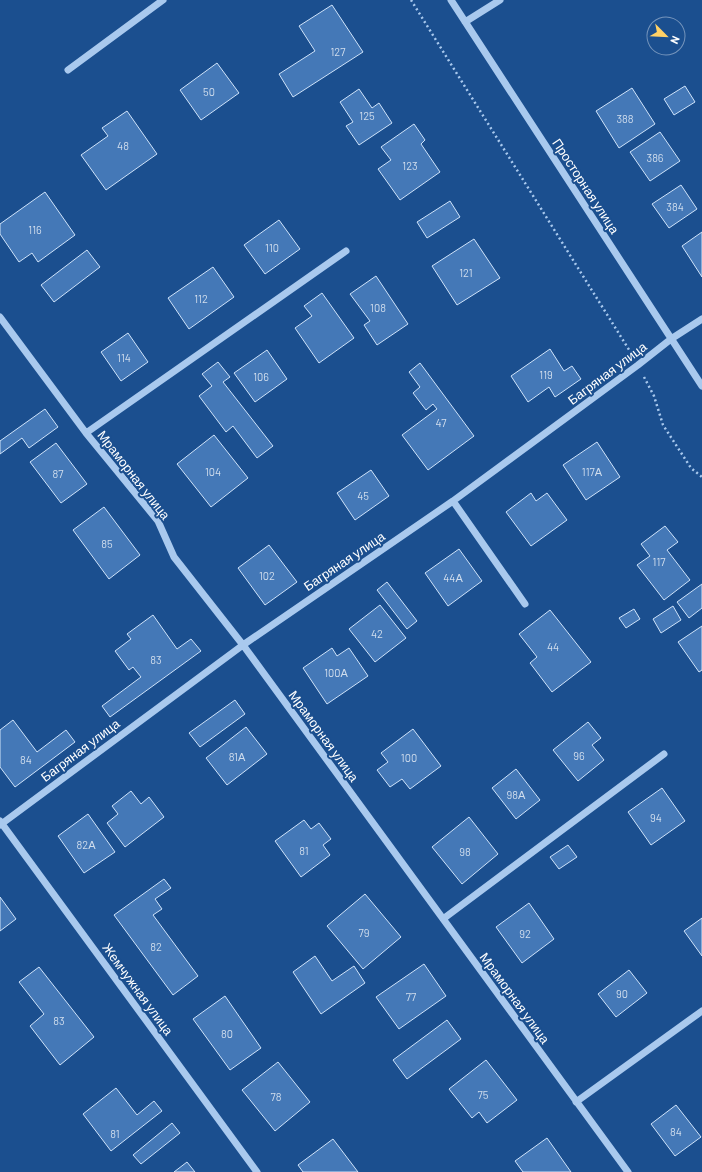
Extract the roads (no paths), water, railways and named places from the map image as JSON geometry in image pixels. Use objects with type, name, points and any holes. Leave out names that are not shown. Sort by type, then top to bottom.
[{"type":"street","points":[[68,70],[163,0]]},
{"type":"street","name":"Просторная улица","points":[[451,0],[702,386]]},
{"type":"street","points":[[465,22],[500,0]]},
{"type":"street","points":[[86,433],[346,251]]},
{"type":"street","name":"Мраморная улица","points":[[0,317],[86,433],[158,521],[174,557],[243,645],[628,1172]]},
{"type":"street","name":"Багряная улица","points":[[1,823],[243,645],[453,501],[671,339],[702,319]]},
{"type":"street","points":[[453,501],[525,604]]},
{"type":"street","points":[[443,919],[664,754]]},
{"type":"street","name":"Жемчужная улица","points":[[1,823],[257,1172]]},
{"type":"street","points":[[576,1102],[702,1011]]}]
